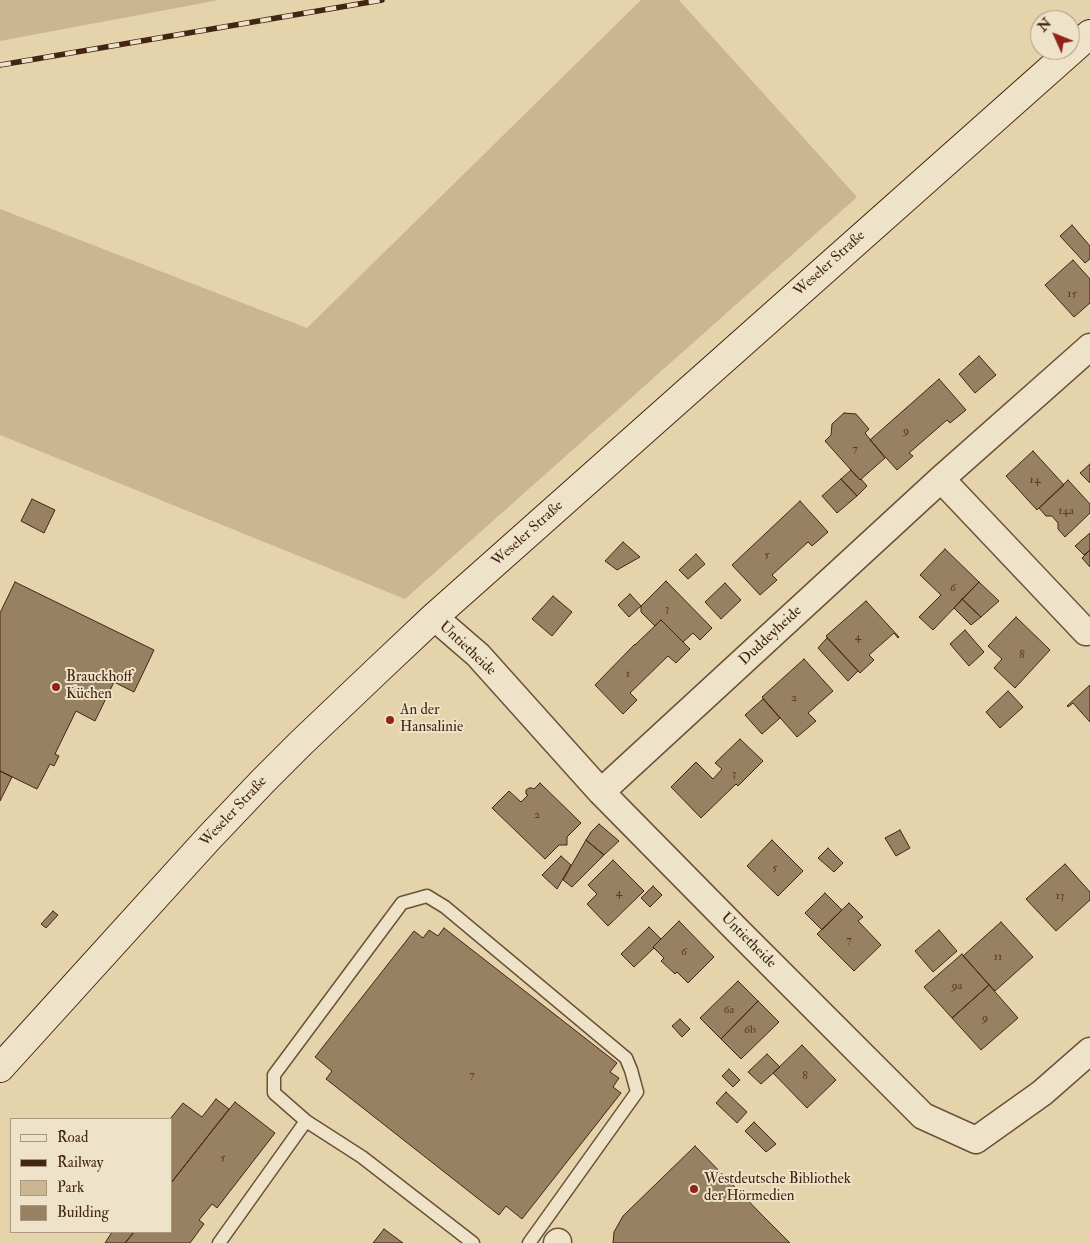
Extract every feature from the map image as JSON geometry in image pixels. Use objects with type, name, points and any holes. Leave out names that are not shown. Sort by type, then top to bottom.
[{"type":"main road","name":"Weseler Straße","points":[[0,1068],[207,840],[308,736],[434,617],[1090,34]]},
{"type":"street","name":"Duddeyheide","points":[[601,792],[941,479],[1090,347]]},
{"type":"street","points":[[941,479],[1086,632]]},
{"type":"street","name":"Untietheide","points":[[434,617],[478,655],[601,792],[923,1116],[976,1140],[1042,1093],[1090,1051]]},
{"type":"lane","points":[[473,1243],[362,1157],[306,1121],[274,1092],[274,1075],[402,903],[427,896],[445,908],[626,1058],[631,1070],[637,1092],[529,1243]]},
{"type":"lane","points":[[219,1243],[306,1121]]},
{"type":"green space","points":[[0,0],[219,0],[0,41]]},
{"type":"green space","points":[[641,0],[679,0],[857,197],[405,599],[0,435],[0,209],[307,328]]},
{"type":"building","points":[[1072,225],[1090,246],[1090,259],[1085,263],[1060,236]]},
{"type":"building","points":[[1073,260],[1090,279],[1090,303],[1074,317],[1045,285]]},
{"type":"building","points":[[979,356],[996,375],[975,393],[959,374]]},
{"type":"building","points":[[939,379],[966,410],[950,423],[947,420],[909,453],[913,456],[897,470],[870,440]]},
{"type":"building","points":[[844,413],[856,414],[869,429],[865,433],[885,458],[860,480],[825,441],[831,435],[832,424]]},
{"type":"building","points":[[1033,451],[1064,485],[1037,510],[1006,476]]},
{"type":"building","points":[[1090,464],[1090,483],[1080,473]]},
{"type":"building","points":[[851,470],[867,486],[857,496],[841,479]]},
{"type":"building","points":[[841,479],[857,496],[837,513],[822,496]]},
{"type":"building","points":[[1068,480],[1090,504],[1090,513],[1065,537],[1058,529],[1058,523],[1052,516],[1046,516],[1039,508]]},
{"type":"building","points":[[32,499],[55,510],[44,533],[21,521]]},
{"type":"building","points":[[800,501],[828,532],[812,546],[808,542],[772,575],[777,580],[760,595],[732,565]]},
{"type":"building","points":[[1090,533],[1090,550],[1084,555],[1075,546]]},
{"type":"building","points":[[623,542],[640,557],[617,570],[605,561]]},
{"type":"building","points":[[945,549],[979,582],[933,630],[919,617],[941,595],[920,575]]},
{"type":"building","points":[[1090,550],[1090,567],[1082,558]]},
{"type":"building","points":[[696,554],[705,564],[688,579],[679,570]]},
{"type":"building","points":[[666,581],[712,628],[700,640],[693,633],[683,642],[661,620],[655,626],[641,612],[641,606]]},
{"type":"building","name":"Brauckhoff Küchen","points":[[15,582],[154,650],[134,692],[114,682],[95,721],[76,711],[55,754],[59,756],[54,766],[50,764],[37,789],[0,771],[0,613]]},
{"type":"building","points":[[979,582],[999,601],[981,617],[962,599]]},
{"type":"building","points":[[725,583],[741,600],[721,619],[705,602]]},
{"type":"building","points":[[630,594],[641,606],[629,617],[618,605]]},
{"type":"building","points":[[553,596],[572,612],[552,636],[532,619]]},
{"type":"building","points":[[962,599],[981,617],[971,625],[954,608]]},
{"type":"building","points":[[866,601],[899,637],[894,633],[869,655],[874,660],[860,673],[826,636]]},
{"type":"building","points":[[1016,617],[1050,650],[1015,688],[994,668],[1002,659],[988,646]]},
{"type":"building","points":[[661,620],[690,649],[676,663],[668,656],[630,693],[637,700],[623,714],[595,685]]},
{"type":"building","points":[[965,630],[984,652],[969,666],[950,644]]},
{"type":"building","points":[[827,638],[858,671],[848,681],[818,648]]},
{"type":"building","points":[[804,659],[833,691],[808,713],[816,721],[797,737],[762,697]]},
{"type":"building","points":[[1090,685],[1090,722],[1073,703],[1067,706]]},
{"type":"building","points":[[1008,691],[1023,707],[1000,728],[986,712]]},
{"type":"building","points":[[763,699],[780,718],[762,734],[745,715]]},
{"type":"building","points":[[740,739],[763,761],[701,818],[671,787],[696,762],[713,779],[722,769],[715,763]]},
{"type":"building","points":[[0,771],[12,777],[0,801]]},
{"type":"building","points":[[540,783],[581,823],[567,837],[567,845],[559,845],[545,859],[492,808],[509,791],[521,802],[528,795],[526,790],[529,788],[534,789]]},
{"type":"building","points":[[599,824],[619,841],[604,855],[586,840]]},
{"type":"building","points":[[900,830],[910,848],[896,856],[885,838]]},
{"type":"building","points":[[586,840],[604,855],[572,887],[563,880]]},
{"type":"building","points":[[772,840],[803,871],[778,896],[747,866]]},
{"type":"building","points":[[828,848],[843,863],[834,872],[818,858]]},
{"type":"building","points":[[561,856],[571,865],[557,889],[542,875]]},
{"type":"building","points":[[613,860],[644,891],[608,926],[587,904],[597,894],[588,885]]},
{"type":"building","points":[[1065,864],[1090,892],[1090,900],[1056,931],[1026,899]]},
{"type":"building","points":[[653,886],[662,895],[650,907],[641,898]]},
{"type":"building","points":[[825,893],[842,910],[822,930],[805,913]]},
{"type":"building","points":[[849,903],[863,917],[858,921],[881,945],[854,971],[817,934]]},
{"type":"building","points":[[53,911],[58,915],[46,928],[41,924]]},
{"type":"building","points":[[679,921],[714,957],[688,983],[677,972],[675,974],[661,961],[664,958],[653,947]]},
{"type":"building","points":[[1001,922],[1033,957],[995,991],[963,956]]},
{"type":"building","points":[[649,927],[661,939],[634,967],[621,954]]},
{"type":"building","points":[[444,928],[617,1063],[610,1072],[619,1078],[613,1087],[621,1093],[522,1219],[506,1206],[499,1215],[326,1079],[332,1071],[315,1057],[414,931],[423,938],[429,930],[438,936]]},
{"type":"building","points":[[939,930],[957,951],[933,972],[915,951]]},
{"type":"building","points":[[962,954],[989,985],[952,1018],[924,987]]},
{"type":"building","points":[[738,981],[758,1001],[721,1039],[700,1018]]},
{"type":"building","points":[[989,985],[1018,1018],[981,1050],[952,1018]]},
{"type":"building","points":[[758,1001],[779,1022],[741,1059],[721,1039]]},
{"type":"building","points":[[680,1019],[690,1029],[682,1037],[672,1026]]},
{"type":"building","points":[[802,1045],[836,1080],[807,1108],[773,1073]]},
{"type":"building","points":[[767,1054],[780,1067],[761,1084],[748,1072]]},
{"type":"building","points":[[729,1069],[740,1080],[733,1087],[722,1076]]},
{"type":"building","points":[[726,1092],[747,1112],[737,1123],[716,1103]]},
{"type":"building","points":[[216,1099],[229,1109],[172,1182],[171,1118],[183,1103],[202,1117]]},
{"type":"building","points":[[235,1102],[275,1133],[217,1208],[212,1204],[199,1220],[204,1224],[190,1243],[125,1243],[133,1233],[172,1233],[172,1182]]},
{"type":"building","points":[[754,1122],[776,1144],[766,1152],[745,1131]]},
{"type":"building","name":"Westdeutsche Bibliothek der Hörmedien","points":[[695,1146],[790,1243],[613,1243],[614,1232],[623,1216]]},
{"type":"building","points":[[384,1229],[403,1243],[373,1243]]},
{"type":"building","points":[[111,1233],[133,1233],[125,1243],[105,1243]]},
{"type":"railway","points":[[0,65],[382,0]]},
{"type":"place","name":"Brauckhoff Küchen","points":[[56,687]]},
{"type":"place","name":"An der Hansalinie","points":[[390,720]]},
{"type":"place","name":"Westdeutsche Bibliothek der Hörmedien","points":[[694,1189]]}]
